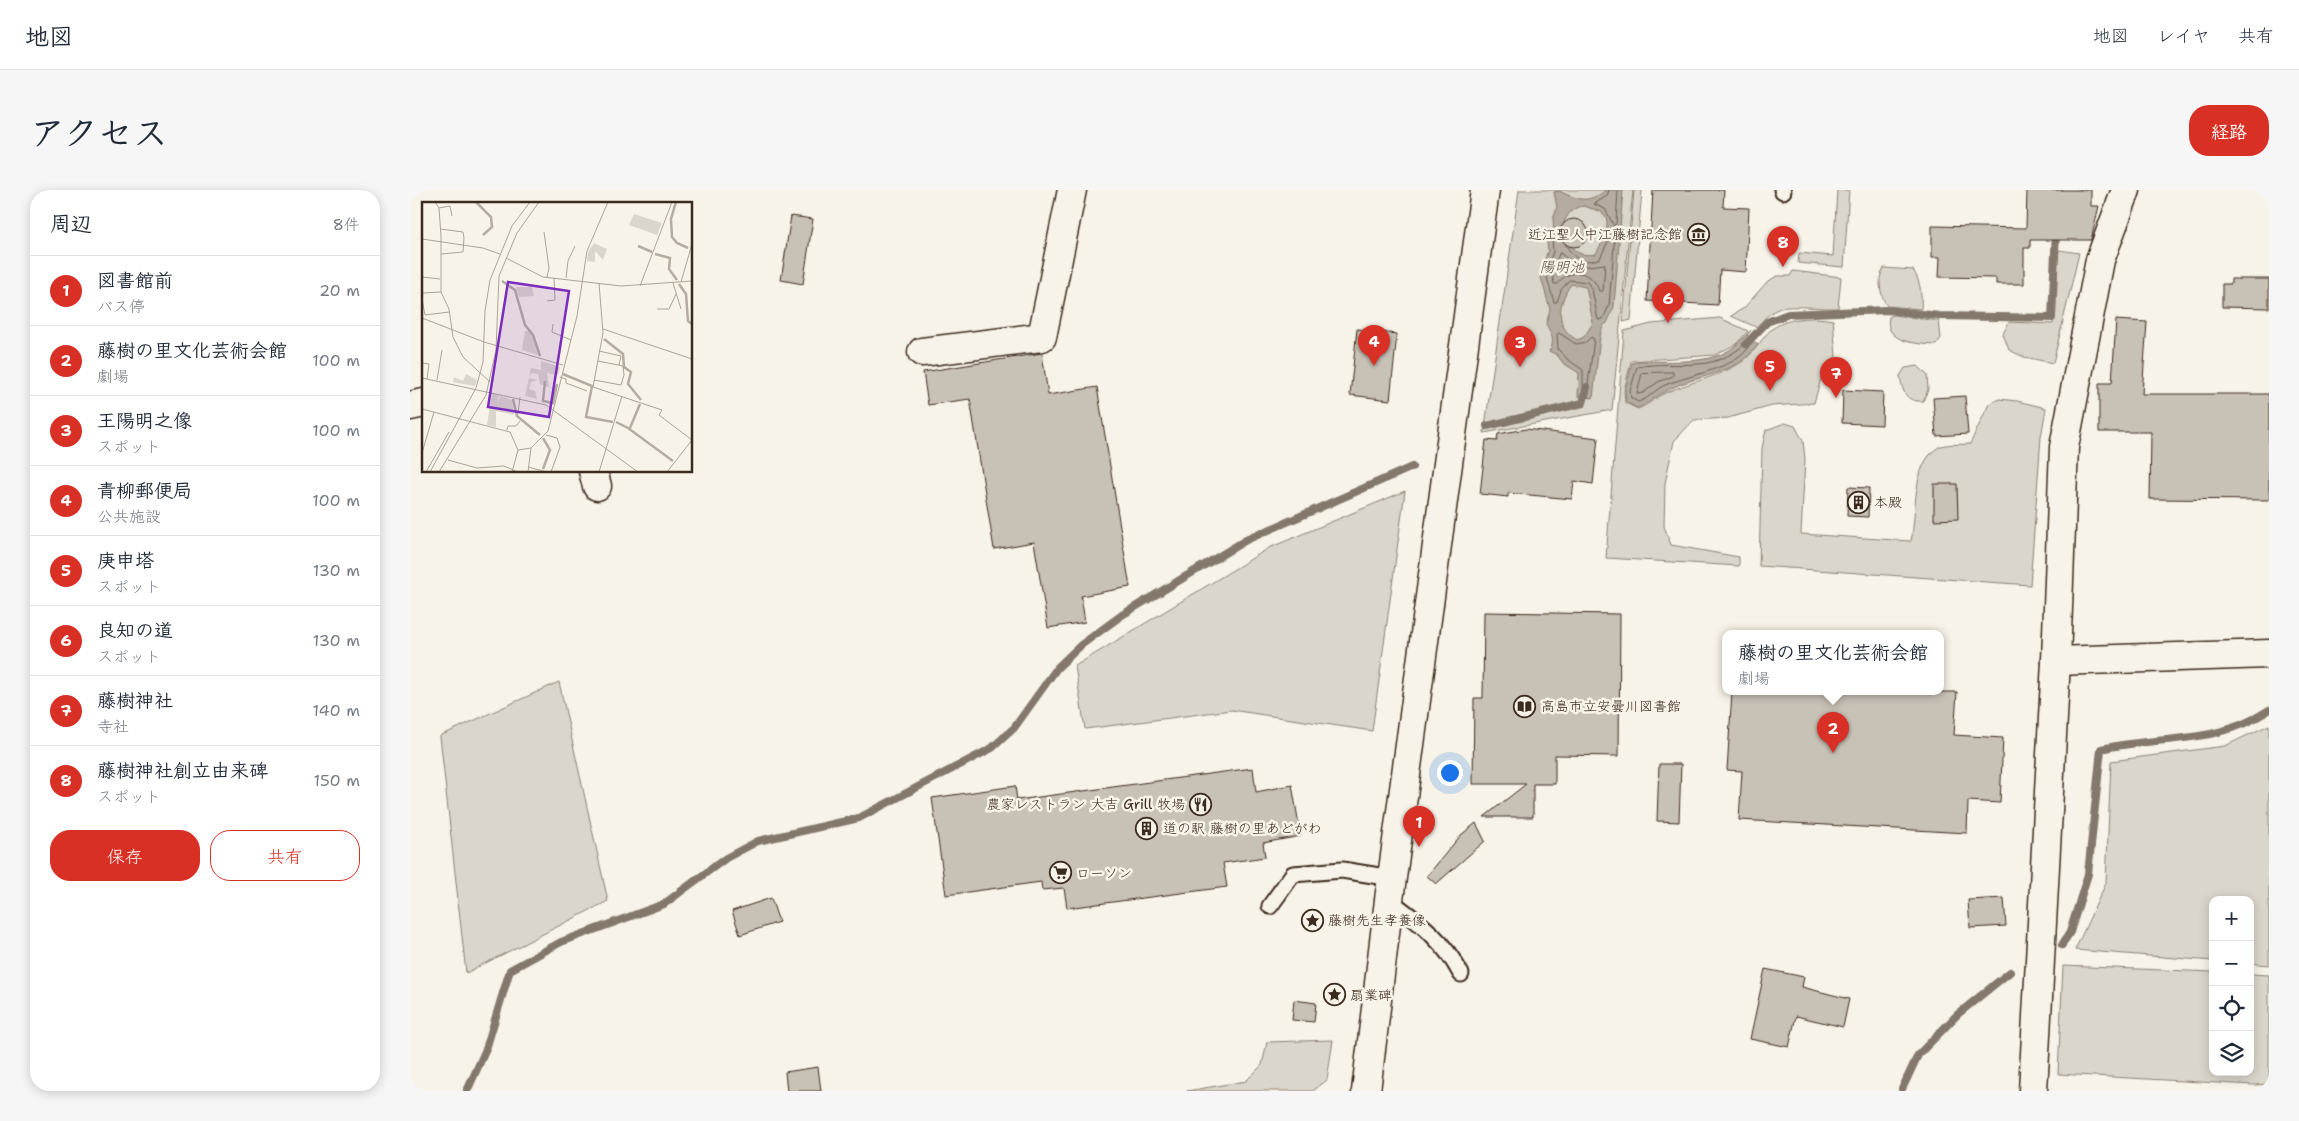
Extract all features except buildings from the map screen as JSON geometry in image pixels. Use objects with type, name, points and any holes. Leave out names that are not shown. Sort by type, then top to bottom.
[{"type":"street","points":[[922,352],[1042,337],[1072,190]]},
{"type":"street","points":[[1366,1091],[1391,889],[1485,190]]},
{"type":"street","points":[[2032,1091],[2056,661],[2064,448],[2100,260],[2126,190]]},
{"type":"street","points":[[2056,661],[2269,654]]},
{"type":"lane","points":[[1270,906],[1293,874],[1342,870],[1391,889],[1449,951],[1461,974]]},
{"type":"shaded area","points":[[1519,190],[1633,190],[1612,410],[1484,433]]},
{"type":"shaded area","points":[[1634,190],[1642,190],[1631,320],[1623,322]]},
{"type":"shaded area","points":[[1837,190],[1849,190],[1844,267],[1798,263],[1799,253],[1833,256]]},
{"type":"shaded area","points":[[2059,250],[2079,253],[2053,363],[2024,357],[2009,350],[2003,334],[2009,322],[2053,324]]},
{"type":"shaded area","points":[[1884,268],[1913,270],[1918,279],[1921,309],[1887,306],[1880,287]]},
{"type":"shaded area","points":[[1793,271],[1841,277],[1838,308],[1798,307],[1778,309],[1756,327],[1731,316],[1744,308],[1767,282],[1777,276],[1790,276]]},
{"type":"shaded area","points":[[1893,315],[1939,321],[1941,338],[1936,345],[1912,343],[1897,337],[1891,332],[1889,326],[1889,317]]},
{"type":"shaded area","points":[[1720,318],[1748,331],[1736,344],[1715,355],[1631,361],[1624,391],[1625,403],[1638,409],[1667,392],[1731,369],[1747,358],[1771,330],[1778,325],[1796,319],[1815,318],[1833,320],[1836,356],[1820,382],[1814,403],[1772,406],[1728,418],[1694,420],[1674,441],[1665,483],[1664,526],[1671,545],[1739,557],[1739,566],[1606,558],[1624,331],[1651,324]]},
{"type":"shaded area","points":[[1918,366],[1927,375],[1928,390],[1923,401],[1912,400],[1906,395],[1900,376],[1905,368]]},
{"type":"shaded area","points":[[1999,399],[2046,408],[2041,437],[2030,585],[1759,566],[1762,448],[1766,430],[1785,423],[1795,426],[1803,441],[1805,459],[1801,534],[1911,541],[1919,476],[1930,454],[1942,446],[1970,444],[1989,404]]},
{"type":"shaded area","points":[[1405,491],[1372,731],[1231,710],[1085,729],[1075,666],[1269,548]]},
{"type":"shaded area","points":[[559,682],[608,901],[466,973],[440,736]]},
{"type":"shaded area","points":[[2269,725],[2269,965],[2254,963],[2254,896],[2209,896],[2209,961],[2075,950],[2106,883],[2111,761],[2225,746]]},
{"type":"shaded area","points":[[2063,966],[2209,972],[2209,1076],[2254,1076],[2254,974],[2269,975],[2269,1084],[2254,1085],[2058,1074]]},
{"type":"shaded area","points":[[1333,1040],[1327,1080],[1313,1091],[1187,1091],[1246,1081],[1262,1065],[1267,1042]]},
{"type":"water","name":"陽明池","points":[[1607,190],[1623,190],[1614,307],[1607,323],[1603,326],[1600,336],[1593,398],[1578,396],[1579,373],[1563,363],[1557,355],[1549,351],[1552,341],[1546,324],[1550,309],[1540,274],[1548,250],[1546,236],[1554,231],[1553,219],[1557,208],[1554,192],[1559,191],[1572,197],[1583,199]],"holes":[[[1585,206],[1601,212],[1607,221],[1606,232],[1596,254],[1581,254],[1572,248],[1564,222],[1574,209]],[[1571,284],[1586,287],[1593,323],[1584,337],[1577,340],[1565,328],[1560,314],[1563,299]]]},
{"type":"water","points":[[1751,330],[1747,335],[1758,345],[1738,363],[1714,374],[1676,386],[1637,408],[1626,402],[1625,391],[1632,363],[1715,357],[1739,343]]},
{"type":"waterway","points":[[1746,344],[1767,322],[1788,314],[1887,310],[1939,316],[2052,318],[2056,230]]},
{"type":"waterway","points":[[1487,426],[1583,403],[1587,387]]},
{"type":"waterway","points":[[467,1091],[486,1049],[510,970],[561,942],[664,904],[726,858],[758,841],[859,818],[992,748],[1014,728],[1057,668],[1081,645],[1122,615],[1246,540],[1412,467]]},
{"type":"waterway","points":[[2062,945],[2070,932],[2088,874],[2101,749],[2208,734],[2249,721],[2269,710]]},
{"type":"waterway","points":[[1902,1089],[1918,1055],[1958,1014],[2010,972]]},
{"type":"place","name":"近江聖人中江藤樹記念館","points":[[1698,234]]},
{"type":"place","name":"藤樹神社創立由来碑","points":[[1783,267]]},
{"type":"place","name":"良知の道","points":[[1668,323]]},
{"type":"place","name":"青柳郵便局","points":[[1374,366]]},
{"type":"place","name":"王陽明之像","points":[[1520,367]]},
{"type":"place","name":"庚申塔","points":[[1770,391]]},
{"type":"place","name":"藤樹神社","points":[[1836,398]]},
{"type":"place","name":"本殿","points":[[1858,502]]},
{"type":"place","name":"高島市立安曇川図書館","points":[[1525,706]]},
{"type":"place","name":"藤樹の里文化芸術会館","points":[[1833,753]]},
{"type":"place","name":"農家レストラン 大吉 Grill 牧場","points":[[1201,804]]},
{"type":"place","name":"道の駅 藤樹の里あどがわ","points":[[1147,828]]},
{"type":"place","name":"図書館前","points":[[1419,847]]},
{"type":"place","name":"ローソン","points":[[1060,873]]},
{"type":"place","name":"藤樹先生孝養像","points":[[1312,920]]},
{"type":"place","name":"扇業碑","points":[[1334,995]]}]
